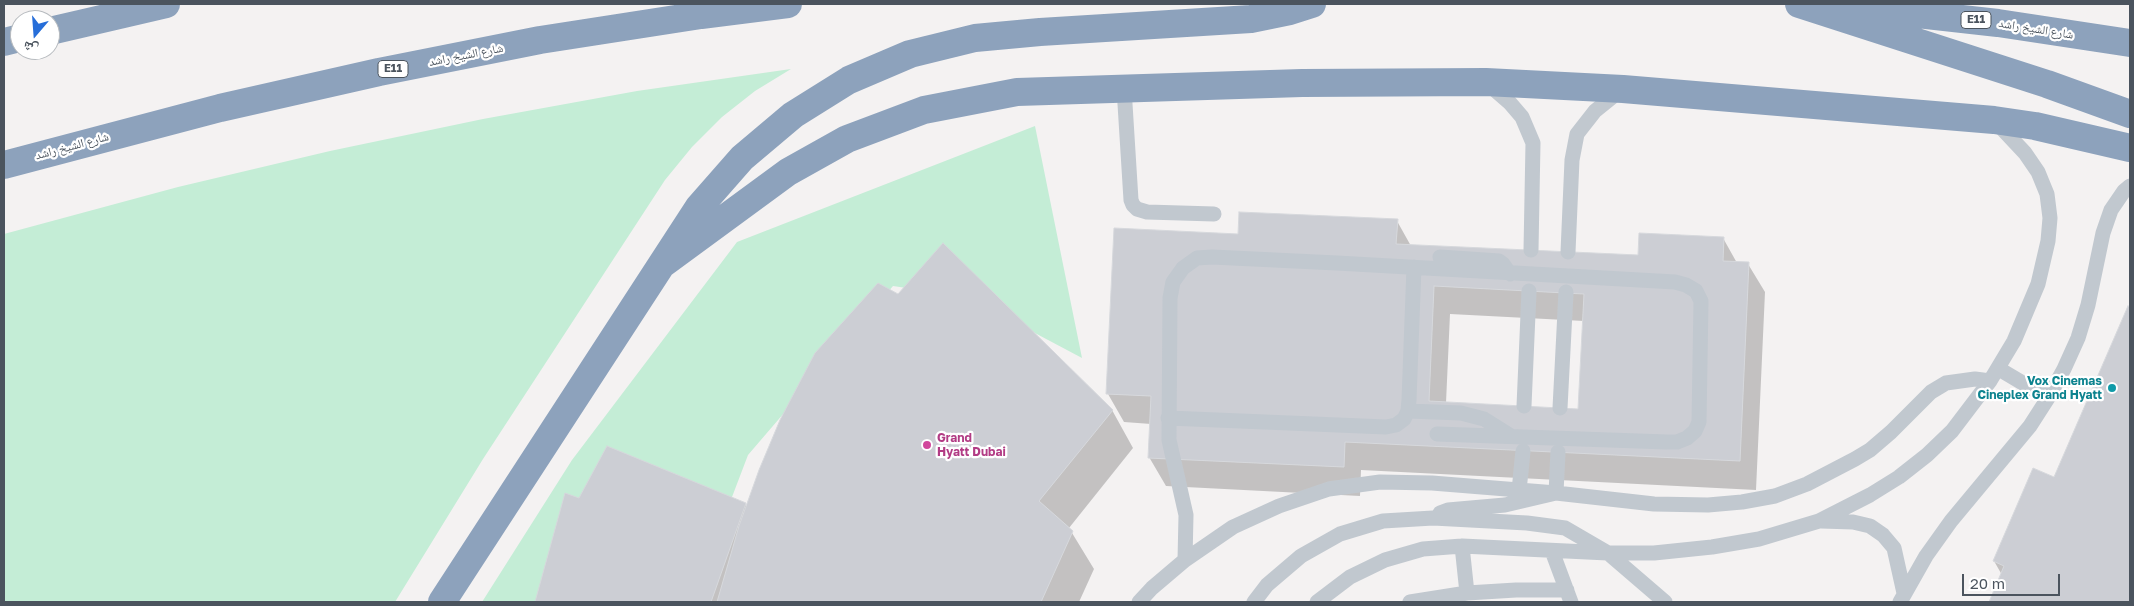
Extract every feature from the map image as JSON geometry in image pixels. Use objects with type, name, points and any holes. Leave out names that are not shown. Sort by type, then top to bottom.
[{"type":"highway","points":[[60,29],[166,4]]},
{"type":"highway","name":"شارع الشيخ راشد","points":[[4,165],[220,108],[379,72],[549,39],[701,15],[788,4]]},
{"type":"highway","points":[[442,602],[699,208],[742,158],[793,115],[841,85],[910,54],[974,38],[1250,19],[1290,11],[1312,4]]},
{"type":"highway","points":[[1799,4],[2047,84],[2130,114]]},
{"type":"highway","name":"شارع الشيخ راشد","points":[[1822,4],[1998,23],[2130,43]]},
{"type":"highway","points":[[664,263],[788,172],[847,139],[924,110],[1017,92],[1302,83],[1486,82],[1623,88],[1994,120],[2035,126],[2130,148]]},
{"type":"lane","points":[[1486,82],[1510,103],[1522,117],[1533,142],[1531,250]]},
{"type":"lane","points":[[1124,88],[1133,205],[1137,209],[1147,212],[1214,214]]},
{"type":"lane","points":[[1568,252],[1572,160],[1577,134],[1595,111],[1623,88]]},
{"type":"lane","points":[[1317,602],[1350,577],[1385,560],[1423,549],[1462,546],[1608,553],[1654,552],[1712,548],[1759,539],[1819,521],[1878,491],[1899,477],[1927,455],[1952,431],[1995,375],[2027,312],[2038,284],[2048,242],[2050,218],[2047,194],[2038,172],[2024,153],[1994,120]]},
{"type":"lane","points":[[1902,598],[1926,556],[1946,528],[2030,426],[2048,398],[2078,338],[2088,305],[2099,248],[2111,210],[2124,191],[2130,186]]},
{"type":"lane","points":[[1185,560],[1186,515],[1172,459],[1168,418],[1170,298],[1173,282],[1183,268],[1197,258],[1221,257],[1675,282],[1686,285],[1696,291],[1701,301],[1702,312],[1699,422],[1695,431],[1687,438],[1677,442],[1668,442],[1437,434]]},
{"type":"lane","points":[[1440,257],[1498,261],[1503,264],[1510,274]]},
{"type":"lane","points":[[1168,418],[1386,427],[1396,425],[1404,419],[1408,411],[1414,267]]},
{"type":"lane","points":[[1524,406],[1529,291]]},
{"type":"lane","points":[[1560,408],[1566,292]]},
{"type":"lane","points":[[1139,602],[1152,588],[1185,560],[1233,527],[1280,506],[1329,489],[1380,482],[1432,483],[1556,493],[1615,501],[1708,505],[1742,502],[1775,496],[1807,484],[1870,450],[1931,392],[1946,383],[1995,375],[2048,398]]},
{"type":"lane","points":[[1408,411],[1461,413],[1484,419],[1511,436]]},
{"type":"lane","points":[[1520,491],[1523,450]]},
{"type":"lane","points":[[1556,493],[1558,452]]},
{"type":"lane","points":[[1433,518],[1440,512],[1448,510],[1505,505],[1556,493]]},
{"type":"lane","points":[[1254,602],[1267,585],[1301,556],[1340,534],[1383,522],[1433,518],[1527,523],[1565,528],[1608,553],[1665,602]]},
{"type":"lane","points":[[1819,521],[1853,522],[1870,526],[1883,535],[1894,548],[1902,598]]},
{"type":"lane","points":[[1462,546],[1467,593]]},
{"type":"lane","points":[[1410,602],[1467,593],[1516,590],[1569,596],[1552,551]]},
{"type":"green space","points":[[791,69],[755,91],[722,117],[692,147],[665,180],[483,459],[395,602],[4,602],[4,234],[178,187],[330,151],[483,119],[637,91]]},
{"type":"green space","points":[[1035,126],[1082,358],[967,297],[893,286],[748,455],[692,602],[482,602],[572,460],[737,242]]},
{"type":"building","points":[[1239,212],[1398,219],[1396,244],[1638,255],[1639,233],[1724,237],[1723,261],[1749,262],[1740,461],[1345,442],[1344,467],[1148,458],[1151,396],[1106,394],[1114,228],[1238,234]],"holes":[[[1434,286],[1584,294],[1578,409],[1429,401]]]},
{"type":"building","name":"Grand Hyatt Dubai","points":[[943,243],[1113,410],[1039,501],[1073,531],[1041,602],[717,602],[739,526],[759,470],[780,420],[815,353],[878,283],[898,294]]},
{"type":"building","name":"Vox Cinemas Cineplex Grand Hyatt","points":[[2128,306],[2130,307],[2130,602],[1989,602],[2004,566],[1993,561],[2033,468],[2054,477]]},
{"type":"building","points":[[607,446],[746,503],[711,602],[535,602],[565,493],[579,498]]},
{"type":"place","name":"Vox Cinemas Cineplex Grand Hyatt","points":[[2112,388]]},
{"type":"place","name":"Grand Hyatt Dubai","points":[[927,445]]}]
